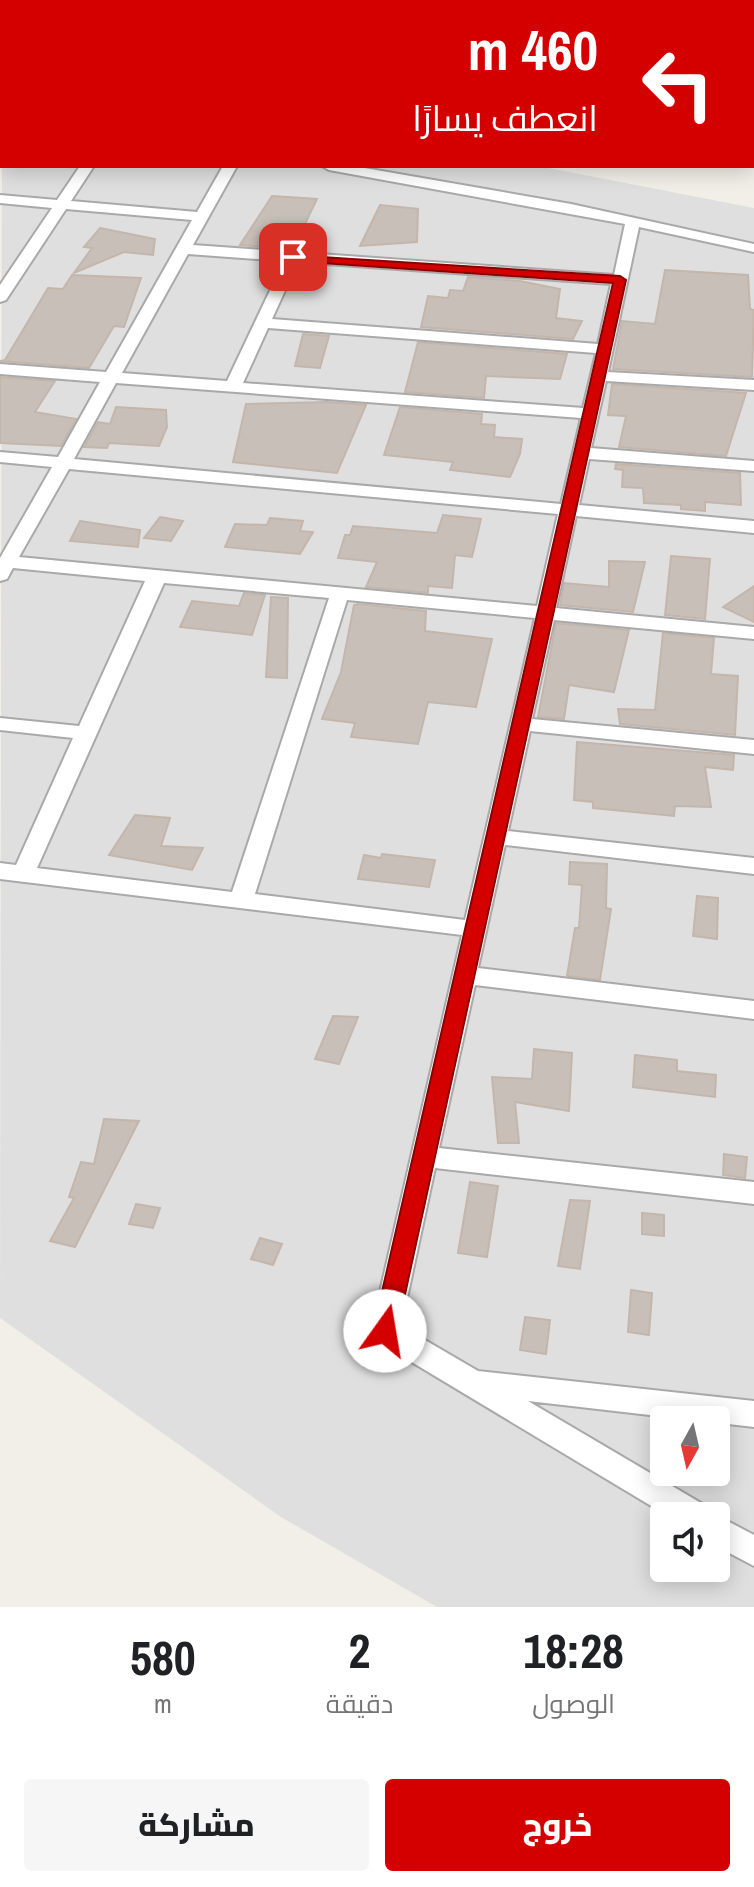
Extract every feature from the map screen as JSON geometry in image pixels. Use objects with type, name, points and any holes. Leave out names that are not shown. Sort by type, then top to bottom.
[{"type":"street","points":[[0,297],[86,168]]},
{"type":"street","points":[[229,168],[4,568],[157,576],[754,633]]},
{"type":"street","points":[[340,168],[633,222],[754,248]]},
{"type":"street","points":[[0,199],[202,217]]},
{"type":"street","points":[[633,222],[385,1331],[672,1502]]},
{"type":"street","points":[[183,249],[620,280]]},
{"type":"street","points":[[233,387],[293,257]]},
{"type":"street","points":[[263,323],[605,349]]},
{"type":"street","points":[[0,369],[590,414]]},
{"type":"street","points":[[598,376],[754,385]]},
{"type":"street","points":[[582,453],[754,466]]},
{"type":"street","points":[[0,457],[754,527]]},
{"type":"street","points":[[157,576],[86,733],[11,873],[475,929]]},
{"type":"street","points":[[241,901],[340,593]]},
{"type":"street","points":[[0,724],[86,733]]},
{"type":"street","points":[[521,724],[754,747]]},
{"type":"street","points":[[495,837],[754,866]]},
{"type":"street","points":[[464,975],[754,1010]]},
{"type":"street","points":[[424,1157],[754,1193]]},
{"type":"street","points":[[471,1382],[754,1414]]},
{"type":"street","points":[[730,1537],[754,1552]]},
{"type":"shaded area","points":[[2,168],[548,168],[754,208],[754,1607],[437,1607],[281,1517],[0,1318]]},
{"type":"building","points":[[272,196],[317,199],[293,249],[240,245]]},
{"type":"building","points":[[380,205],[418,209],[417,242],[360,246]]},
{"type":"building","points":[[100,228],[155,239],[153,255],[124,252],[74,273],[92,248],[84,247]]},
{"type":"building","points":[[665,270],[748,275],[750,309],[754,310],[752,377],[613,369],[622,321],[655,324]]},
{"type":"building","points":[[72,275],[141,278],[124,327],[114,326],[89,368],[0,361],[5,360],[48,288],[63,289]]},
{"type":"building","points":[[468,277],[520,281],[560,289],[556,318],[582,321],[573,339],[421,327],[428,296],[448,298],[450,290],[463,291]]},
{"type":"building","points":[[303,334],[329,336],[320,368],[295,366]]},
{"type":"building","points":[[418,342],[567,354],[560,379],[486,376],[484,398],[405,392]]},
{"type":"building","points":[[0,377],[55,381],[35,412],[76,419],[61,446],[0,443]]},
{"type":"building","points":[[612,384],[746,393],[726,456],[619,447],[626,416],[608,415]]},
{"type":"building","points":[[327,402],[366,405],[337,473],[233,462],[246,404]]},
{"type":"building","points":[[116,407],[166,410],[167,427],[159,446],[109,443],[107,448],[84,447],[98,422],[110,424]]},
{"type":"building","points":[[400,407],[482,414],[481,424],[495,425],[494,437],[522,439],[520,454],[510,477],[450,470],[453,462],[384,455]]},
{"type":"building","points":[[616,464],[740,473],[741,505],[705,502],[705,511],[681,509],[681,505],[644,503],[643,488],[622,487],[623,470],[615,469]]},
{"type":"building","points":[[443,515],[481,519],[472,557],[455,555],[452,588],[428,586],[428,593],[366,587],[377,562],[338,558],[345,535],[350,535],[353,526],[437,533]]},
{"type":"building","points":[[160,517],[183,521],[171,541],[144,538]]},
{"type":"building","points":[[270,518],[303,521],[300,531],[313,532],[300,554],[225,547],[235,524],[267,525]]},
{"type":"building","points":[[80,521],[140,530],[138,547],[70,541]]},
{"type":"building","points":[[671,556],[710,559],[705,619],[665,615]]},
{"type":"building","points":[[609,561],[645,562],[633,612],[560,605],[564,583],[609,587]]},
{"type":"building","points":[[754,586],[754,622],[723,607]]},
{"type":"building","points":[[244,593],[265,595],[252,635],[180,627],[192,601],[239,606]]},
{"type":"building","points":[[271,597],[288,598],[287,678],[266,677]]},
{"type":"building","points":[[354,605],[426,611],[425,631],[492,639],[476,707],[428,702],[418,744],[351,737],[355,723],[322,719],[341,672]]},
{"type":"building","points":[[556,623],[629,630],[614,692],[569,685],[564,719],[538,717]]},
{"type":"building","points":[[663,633],[714,638],[711,674],[738,676],[735,735],[620,724],[618,709],[655,710]]},
{"type":"building","points":[[577,742],[734,755],[733,770],[705,767],[711,807],[675,806],[674,816],[593,808],[593,802],[574,800]]},
{"type":"building","points":[[135,815],[170,818],[161,846],[203,848],[192,870],[109,855]]},
{"type":"building","points":[[382,854],[435,860],[429,887],[358,879],[364,855],[381,858]]},
{"type":"building","points":[[570,862],[607,864],[606,908],[611,909],[600,980],[567,976],[575,928],[579,928],[582,885],[569,884]]},
{"type":"building","points":[[697,896],[718,898],[717,939],[693,936]]},
{"type":"building","points":[[333,1016],[358,1017],[339,1064],[315,1059]]},
{"type":"building","points":[[534,1049],[572,1053],[569,1111],[515,1102],[519,1143],[498,1143],[492,1077],[532,1079]]},
{"type":"building","points":[[635,1055],[677,1060],[677,1071],[716,1075],[715,1097],[633,1087]]},
{"type":"building","points":[[104,1119],[139,1121],[75,1247],[50,1241],[74,1198],[69,1197],[81,1162],[94,1164]]},
{"type":"building","points":[[724,1154],[747,1157],[745,1178],[723,1175]]},
{"type":"building","points":[[470,1182],[498,1186],[487,1257],[458,1253]]},
{"type":"building","points":[[570,1200],[590,1201],[580,1269],[558,1266]]},
{"type":"building","points":[[136,1204],[160,1208],[153,1228],[129,1224]]},
{"type":"building","points":[[642,1213],[664,1215],[664,1236],[642,1234]]},
{"type":"building","points":[[260,1238],[282,1244],[273,1265],[251,1259]]},
{"type":"building","points":[[631,1290],[652,1293],[649,1335],[628,1332]]},
{"type":"building","points":[[525,1317],[550,1320],[546,1354],[520,1350]]},
{"type":"route","points":[[293,257],[620,280],[385,1331]]}]
